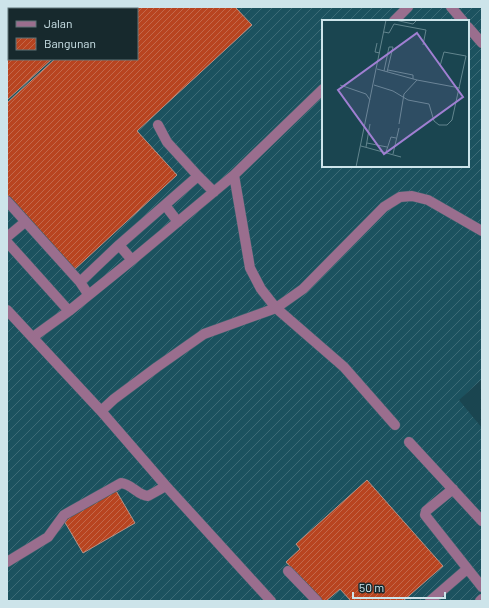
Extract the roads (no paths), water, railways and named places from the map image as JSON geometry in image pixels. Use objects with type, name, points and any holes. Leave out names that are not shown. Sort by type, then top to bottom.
[{"type":"street","points":[[395,20],[408,7]]},
{"type":"street","points":[[451,7],[462,20]]},
{"type":"street","points":[[469,28],[482,43]]},
{"type":"street","points":[[33,337],[69,311],[234,175],[322,90]]},
{"type":"street","points":[[158,125],[167,142],[214,192]]},
{"type":"street","points":[[234,175],[250,268],[261,289],[276,308],[344,367],[395,425]]},
{"type":"street","points":[[80,282],[119,245],[198,176]]},
{"type":"street","points":[[101,411],[114,399],[204,334],[276,308],[303,289],[384,207],[400,197],[412,196],[428,200],[482,231]]},
{"type":"street","points":[[7,201],[80,282],[88,294]]},
{"type":"street","points":[[165,205],[178,222]]},
{"type":"street","points":[[7,237],[25,222]]},
{"type":"street","points":[[7,242],[69,311]]},
{"type":"street","points":[[119,245],[132,260]]},
{"type":"street","points":[[7,310],[101,411],[166,486],[271,601]]},
{"type":"street","points":[[409,442],[482,521]]},
{"type":"street","points":[[7,562],[48,537],[64,515],[121,483],[128,484],[141,494],[148,496],[166,486]]},
{"type":"street","points":[[453,489],[426,511],[425,514],[482,587]]},
{"type":"street","points":[[430,601],[467,568]]},
{"type":"street","points":[[288,571],[317,601]]}]
